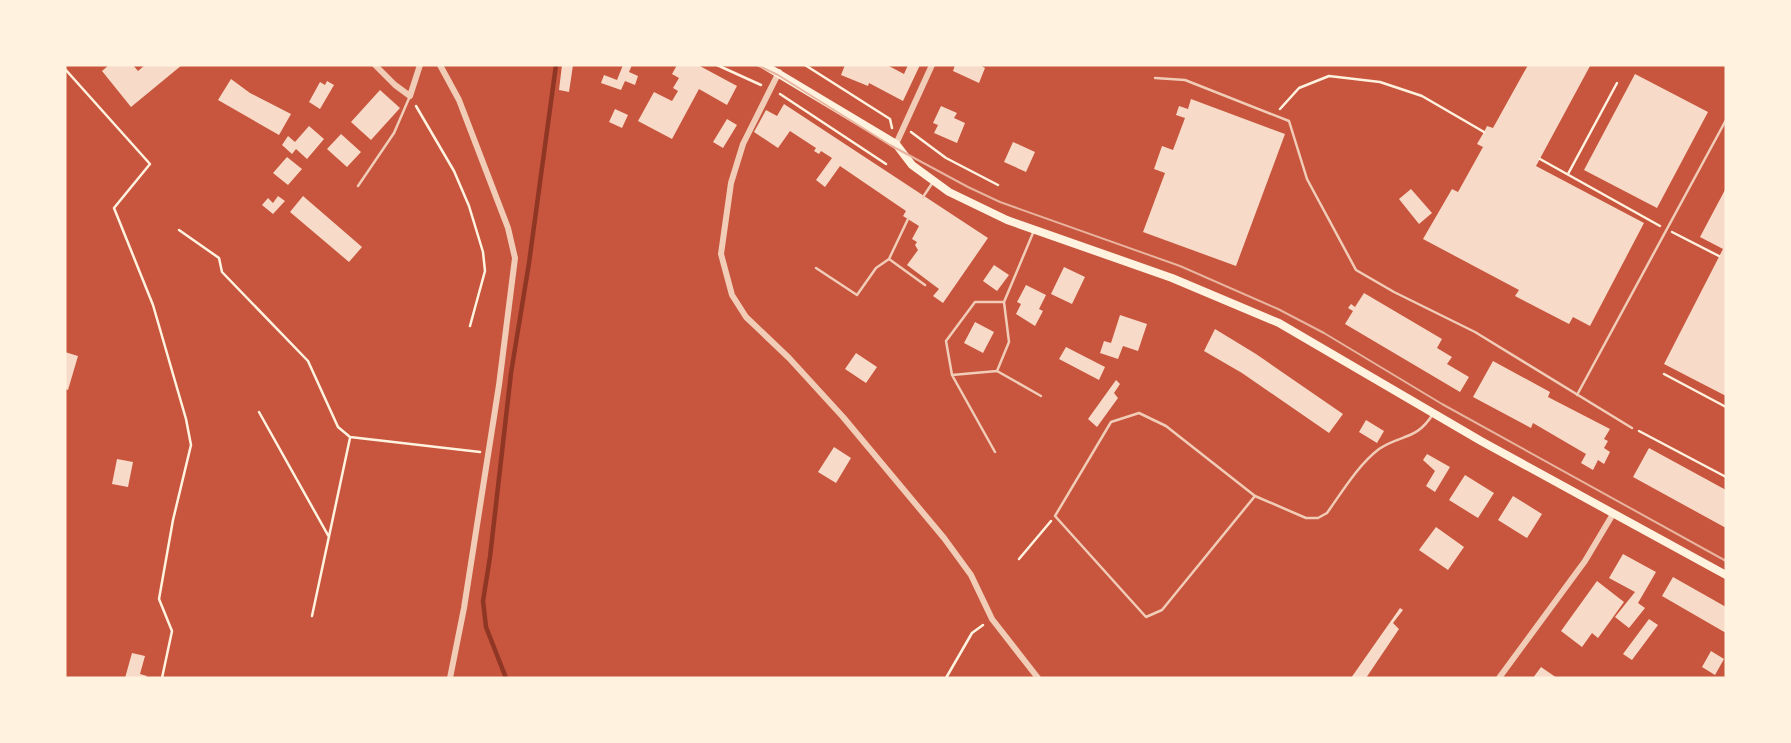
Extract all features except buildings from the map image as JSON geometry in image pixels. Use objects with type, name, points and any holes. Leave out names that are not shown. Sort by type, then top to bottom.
[{"type":"main road","points":[[764,65],[896,144],[912,165],[933,182],[975,205],[1172,278],[1279,323],[1433,414],[1726,575]]},
{"type":"street","points":[[375,65],[410,96],[419,65]]},
{"type":"street","points":[[440,65],[459,100],[508,228],[514,252],[514,274],[488,453],[464,608],[450,678]]},
{"type":"street","points":[[896,144],[932,65]]},
{"type":"street","points":[[779,72],[743,144],[731,183],[721,254],[732,295],[746,317],[789,358],[843,417],[944,538],[971,575],[992,619],[1038,678]]},
{"type":"street","points":[[1499,678],[1585,561],[1613,514]]},
{"type":"lane","points":[[1155,78],[1185,80],[1289,121],[1307,179],[1356,270],[1475,332],[1632,428]]},
{"type":"lane","points":[[358,186],[394,134],[410,96]]},
{"type":"lane","points":[[1577,395],[1726,120]]},
{"type":"lane","points":[[923,197],[933,182]]},
{"type":"lane","points":[[816,268],[857,295],[876,268],[889,259],[908,219]]},
{"type":"lane","points":[[998,372],[1009,342],[1004,302],[1034,229]]},
{"type":"lane","points":[[889,259],[925,285]]},
{"type":"lane","points":[[995,452],[952,375],[946,341],[975,302],[1004,302]]},
{"type":"lane","points":[[952,375],[998,372],[1041,396]]},
{"type":"lane","points":[[1255,496],[1163,610],[1146,617],[1055,516],[1111,422],[1139,413],[1166,426],[1255,496],[1306,518],[1318,518],[1326,513],[1369,458],[1381,448],[1421,430],[1433,414]]},
{"type":"path","points":[[717,65],[797,103],[886,164]]},
{"type":"path","points":[[805,65],[904,127],[946,158],[998,185]]},
{"type":"path","points":[[65,69],[150,164],[114,208],[153,305],[191,444],[173,520],[159,599],[172,631],[162,678]]},
{"type":"path","points":[[1275,115],[1299,88],[1329,76],[1380,82],[1422,96],[1484,132]]},
{"type":"path","points":[[1568,174],[1618,83]]},
{"type":"path","points":[[410,96],[454,171],[470,206],[483,252],[485,271],[470,326]]},
{"type":"path","points":[[890,119],[896,144]]},
{"type":"path","points":[[1540,159],[1719,256]]},
{"type":"path","points":[[179,230],[219,258],[222,272],[308,361],[338,427],[350,437],[488,453]]},
{"type":"path","points":[[1664,374],[1726,407]]},
{"type":"path","points":[[259,412],[328,537]]},
{"type":"path","points":[[1632,428],[1726,476]]},
{"type":"path","points":[[312,616],[350,437]]},
{"type":"path","points":[[1019,559],[1055,516]]},
{"type":"path","points":[[946,678],[972,633],[992,619]]},
{"type":"waterway","points":[[506,678],[486,627],[483,601],[511,373],[556,65]]},
{"type":"tram line","points":[[757,65],[778,75],[890,145],[1000,202],[1180,266],[1278,309],[1324,333],[1442,404],[1726,561]]}]
